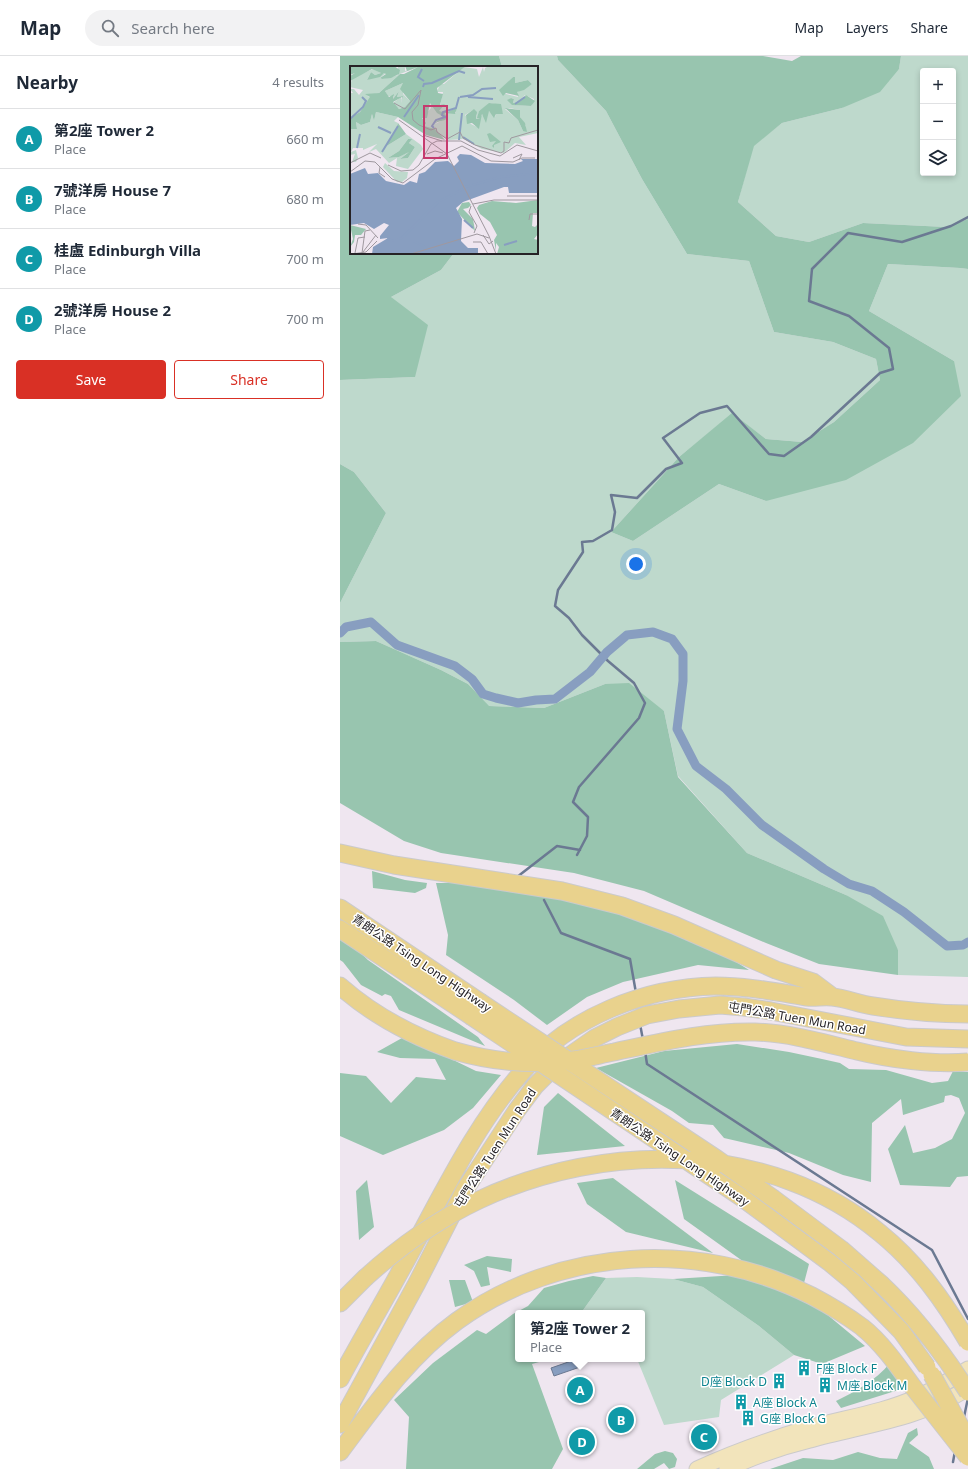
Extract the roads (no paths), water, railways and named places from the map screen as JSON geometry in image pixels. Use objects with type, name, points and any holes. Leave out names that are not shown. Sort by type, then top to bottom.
[{"type":"highway","points":[[340,853],[394,865],[562,891],[622,906],[674,925],[776,970],[813,982],[833,997]]},
{"type":"highway","name":"青朗公路 Tsing Long Highway","points":[[340,908],[750,1182],[814,1228],[841,1249],[881,1284],[912,1315],[947,1360],[964,1392]]},
{"type":"highway","name":"青朗公路 Tsing Long Highway","points":[[340,929],[741,1197],[807,1245],[847,1277],[878,1306],[905,1336],[936,1381],[968,1440]]},
{"type":"highway","points":[[340,986],[374,1013],[397,1027],[427,1041],[455,1051],[503,1060],[535,1062],[564,1061],[700,1036],[729,1032],[757,1032],[802,1038],[892,1057],[927,1061],[968,1062]]},
{"type":"highway","name":"屯門公路 Tuen Mun Road","points":[[340,1379],[400,1274],[476,1135],[501,1097],[523,1070],[539,1054],[572,1029],[612,1008],[649,995],[679,988],[693,987],[740,987],[775,991],[810,998],[833,997],[871,1006],[908,1012],[968,1014]]},
{"type":"highway","name":"屯門公路 Tuen Mun Road","points":[[340,1424],[417,1283],[464,1191],[517,1110],[536,1086],[555,1066],[595,1038],[641,1017],[678,1008],[720,1005],[771,1011],[906,1037],[968,1039]]},
{"type":"highway","points":[[340,1303],[365,1278],[394,1253],[440,1221],[479,1200],[528,1181],[564,1171],[621,1162],[664,1160],[712,1162],[745,1167],[788,1180],[828,1198],[857,1215],[880,1232],[913,1264],[947,1308],[968,1342]]},
{"type":"highway","points":[[340,1452],[378,1400],[419,1352],[443,1332],[471,1312],[521,1285],[571,1268],[602,1262],[639,1258],[670,1258],[720,1265],[760,1274],[782,1282],[822,1301],[862,1327],[892,1358],[968,1457]]},
{"type":"main road","points":[[696,1469],[763,1442],[807,1428],[860,1416],[911,1400],[949,1381],[968,1369]]},
{"type":"main road","points":[[727,1469],[756,1457],[810,1439],[866,1427],[926,1408],[964,1392]]},
{"type":"water","points":[[568,1362],[582,1362],[583,1366],[554,1376],[551,1368]]},
{"type":"waterway","points":[[577,855],[587,836],[588,817],[573,802],[579,787],[639,718],[645,703],[634,683],[608,661],[582,635],[569,618],[555,606],[558,590],[583,552],[582,542],[593,541],[612,530],[615,512],[611,495],[637,498],[666,469],[682,463],[663,438],[700,413],[727,406],[769,454],[784,456],[811,437],[880,373],[893,369],[889,348],[849,316],[809,301],[812,269],[848,233],[902,242],[951,226],[968,217]]},
{"type":"waterway","points":[[340,633],[346,627],[371,622],[397,645],[455,666],[472,679],[483,694],[518,703],[555,699],[590,672],[607,652],[627,635],[653,632],[672,639],[683,654],[683,681],[677,729],[696,766],[726,789],[762,825],[824,869],[849,884],[872,891],[904,912],[947,946],[963,945],[968,942]]},
{"type":"waterway","points":[[517,877],[557,846],[580,850]]},
{"type":"waterway","points":[[544,900],[561,933],[630,959],[636,993]]},
{"type":"waterway","points":[[640,1024],[643,1040]]},
{"type":"waterway","points":[[645,1051],[647,1064],[932,1250],[968,1319]]},
{"type":"waterway","points":[[964,1417],[968,1398]]},
{"type":"waterway","points":[[953,1462],[955,1451]]},
{"type":"place","name":"F座 Block F","points":[[804,1368]]},
{"type":"place","name":"D座 Block D","points":[[779,1381]]},
{"type":"place","name":"M座 Block M","points":[[825,1385]]},
{"type":"place","name":"第2座 Tower 2","points":[[580,1390]]},
{"type":"place","name":"A座 Block A","points":[[741,1402]]},
{"type":"place","name":"G座 Block G","points":[[748,1418]]},
{"type":"place","name":"7號洋房 House 7","points":[[621,1420]]},
{"type":"place","name":"桂盧 Edinburgh Villa","points":[[704,1437]]},
{"type":"place","name":"2號洋房 House 2","points":[[582,1442]]}]
